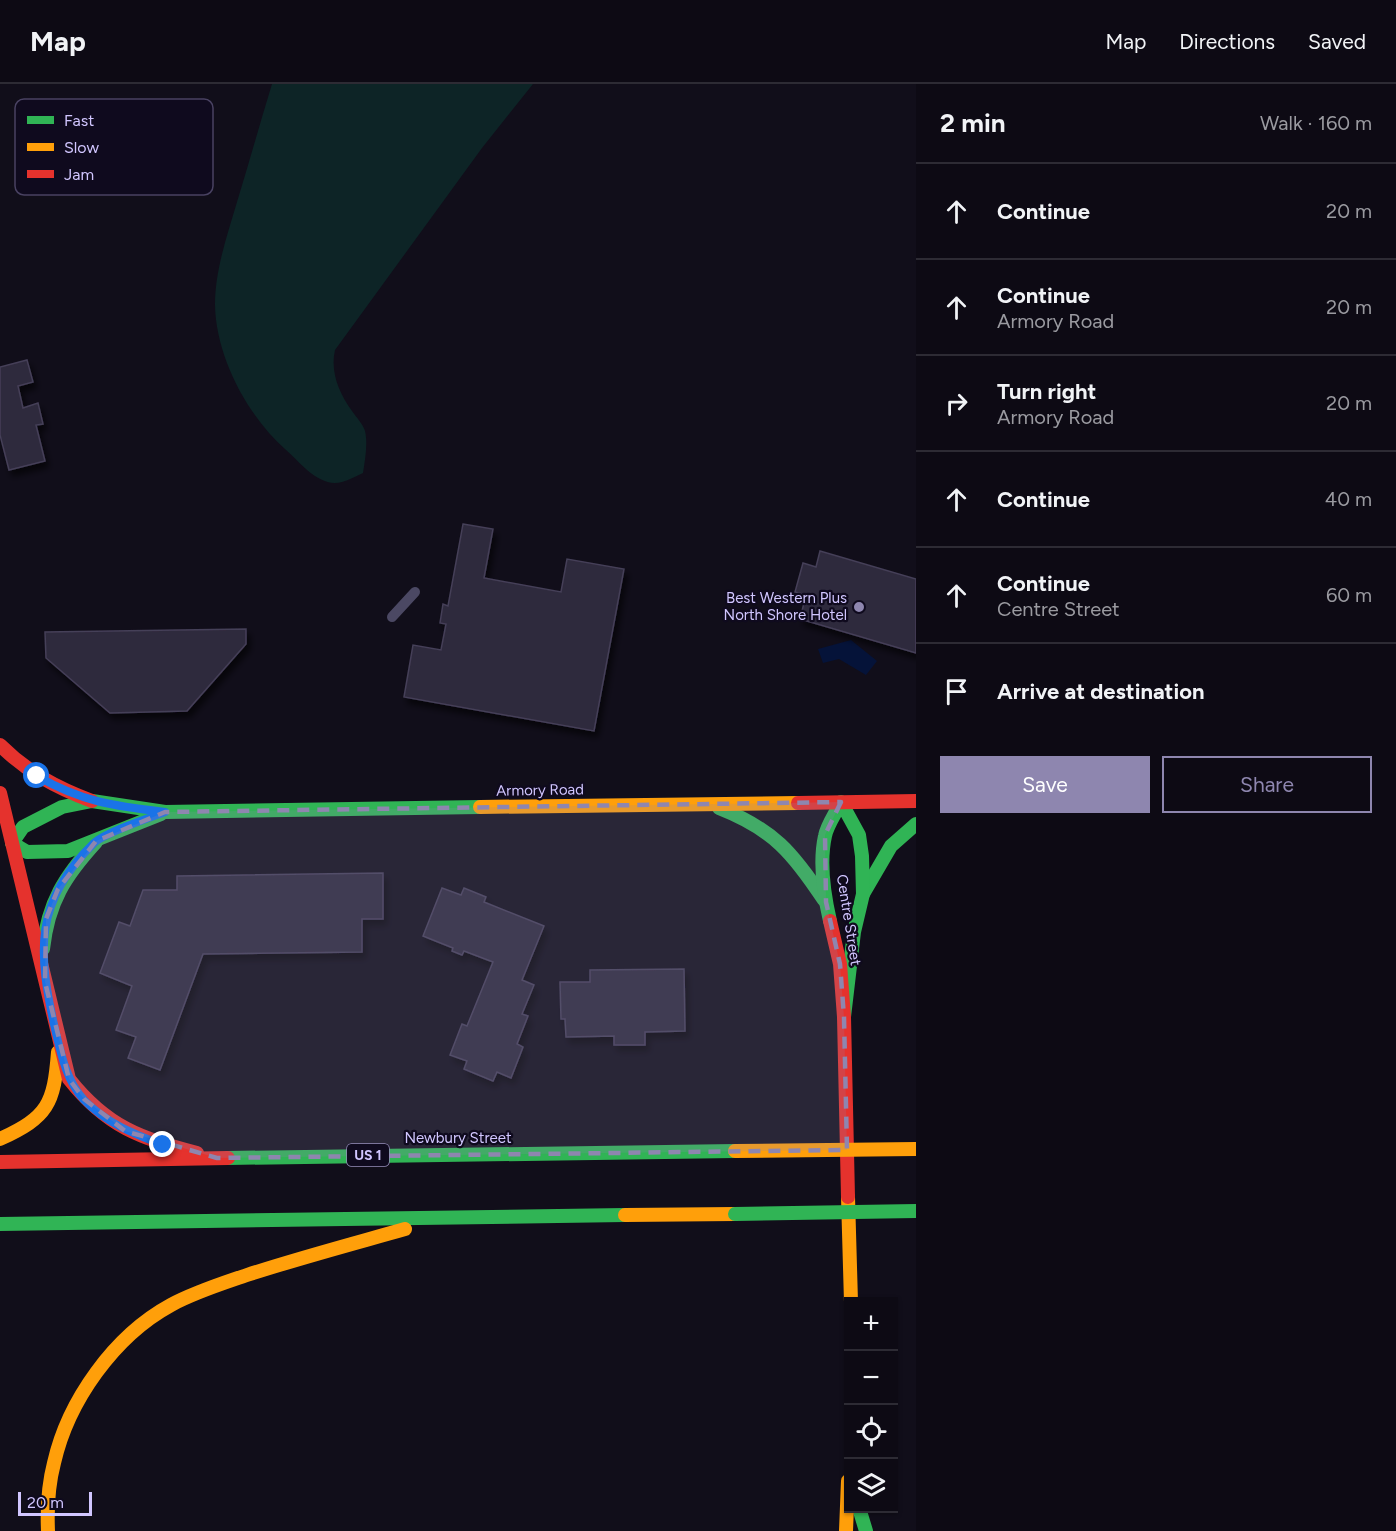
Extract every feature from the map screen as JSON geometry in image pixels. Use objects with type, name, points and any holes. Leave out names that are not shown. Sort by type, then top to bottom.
[{"type":"main road","points":[[0,745],[12,759],[37,776],[62,791],[92,801]]},
{"type":"main road","points":[[0,793],[69,1079],[84,1099],[125,1131],[163,1145],[217,1158]]},
{"type":"main road","name":"Armory Road","points":[[165,812],[96,842],[68,851],[27,852],[12,843],[23,827],[41,817],[62,807],[92,801],[165,812],[916,801]]},
{"type":"main road","name":"Centre Street","points":[[841,802],[859,835],[863,894],[854,932],[844,1017]]},
{"type":"main road","name":"Centre Street","points":[[841,802],[825,835],[823,861],[826,902],[840,964],[844,1017],[851,1297]]},
{"type":"main road","points":[[705,803],[744,817],[771,834],[799,863],[826,902]]},
{"type":"main road","points":[[863,894],[886,854],[916,824]]},
{"type":"main road","points":[[45,982],[43,948],[46,919],[58,889],[76,863],[96,842]]},
{"type":"main road","points":[[0,1139],[26,1127],[42,1113],[57,1080],[58,1040]]},
{"type":"main road","name":"Newbury Street","points":[[0,1162],[916,1149]]},
{"type":"main road","points":[[0,1224],[916,1211]]},
{"type":"main road","points":[[48,1531],[47,1508],[57,1444],[73,1412],[98,1371],[124,1342],[159,1312],[205,1289],[268,1268],[450,1217]]},
{"type":"main road","points":[[846,1531],[847,1513]]},
{"type":"main road","points":[[861,1513],[866,1531]]},
{"type":"lane","points":[[392,617],[415,592]]},
{"type":"highlighted area","points":[[841,802],[825,835],[826,902],[840,964],[844,1017],[847,1150],[217,1158],[125,1131],[84,1099],[69,1079],[45,982],[46,919],[58,889],[96,841],[165,812]]},
{"type":"green space","points":[[272,84],[533,84],[482,148],[335,350],[334,366],[337,382],[347,404],[364,428],[366,441],[363,473],[342,482],[326,481],[311,473],[271,435],[258,419],[236,384],[221,345],[217,325],[215,305],[222,253]]},
{"type":"water","points":[[851,640],[877,661],[866,675],[839,659],[823,663],[818,649]]},
{"type":"building","points":[[27,360],[33,382],[18,386],[23,408],[38,403],[43,424],[36,425],[45,461],[9,470],[0,435],[0,367]]},
{"type":"building","points":[[463,524],[493,529],[484,578],[561,592],[567,559],[624,569],[594,731],[404,697],[413,645],[441,650],[446,624],[440,623],[443,604],[448,606]]},
{"type":"building","name":"Best Western Plus North Shore Hotel","points":[[820,551],[916,579],[916,653],[800,619],[806,595],[795,592],[803,563],[816,567]]},
{"type":"building","points":[[246,629],[246,644],[187,711],[110,713],[46,658],[45,632]]},
{"type":"building","points":[[383,873],[383,919],[362,919],[362,952],[203,954],[160,1070],[128,1058],[136,1037],[116,1030],[132,986],[100,973],[119,922],[130,926],[143,890],[177,890],[177,876]]},
{"type":"building","points":[[442,888],[461,895],[464,888],[486,897],[484,902],[544,926],[522,980],[534,985],[522,1014],[528,1016],[517,1044],[523,1047],[511,1078],[497,1072],[493,1081],[464,1069],[467,1061],[450,1055],[462,1024],[467,1026],[493,962],[464,951],[462,955],[452,951],[453,948],[423,936]]},
{"type":"building","points":[[684,969],[685,1031],[645,1032],[645,1045],[614,1045],[614,1036],[566,1037],[565,1019],[561,1019],[560,982],[590,982],[590,970]]},
{"type":"traffic: fast","points":[[12,843],[23,827],[62,807],[92,801],[165,812],[480,807]]},
{"type":"traffic: fast","points":[[830,921],[823,879],[823,846],[828,828],[841,802],[859,835],[863,894],[854,932],[844,1017]]},
{"type":"traffic: fast","points":[[719,808],[754,825],[780,844],[802,869],[824,900]]},
{"type":"traffic: fast","points":[[12,843],[27,852],[68,851],[161,814]]},
{"type":"traffic: fast","points":[[863,894],[891,846],[916,824]]},
{"type":"traffic: fast","points":[[43,949],[45,932],[54,903],[75,866],[96,842]]},
{"type":"traffic: fast","points":[[228,1158],[735,1151]]},
{"type":"traffic: fast","points":[[735,1214],[916,1211]]},
{"type":"traffic: fast","points":[[0,1224],[625,1215]]},
{"type":"traffic: fast","points":[[861,1513],[866,1531]]},
{"type":"traffic: slow","points":[[480,807],[798,803]]},
{"type":"traffic: slow","points":[[0,1139],[29,1123],[46,1107],[54,1084],[58,1052]]},
{"type":"traffic: slow","points":[[735,1151],[916,1149]]},
{"type":"traffic: slow","points":[[848,1197],[851,1297]]},
{"type":"traffic: slow","points":[[625,1215],[735,1214]]},
{"type":"traffic: slow","points":[[48,1531],[48,1497],[52,1472],[70,1417],[96,1372],[131,1334],[150,1318],[171,1305],[208,1288],[405,1229]]},
{"type":"traffic: slow","points":[[846,1531],[847,1513]]},
{"type":"traffic: jam","points":[[0,745],[10,755],[43,778],[92,801]]},
{"type":"traffic: jam","points":[[0,793],[69,1079],[97,1109],[111,1120],[141,1136],[197,1153]]},
{"type":"traffic: jam","points":[[798,803],[916,801]]},
{"type":"traffic: jam","points":[[830,921],[840,964],[844,1017],[848,1197]]},
{"type":"traffic: jam","points":[[0,1162],[228,1158]]},
{"type":"place","name":"Best Western Plus North Shore Hotel","points":[[859,607]]},
{"type":"route","points":[[37,776],[62,791],[92,801],[125,808],[165,812],[96,842],[76,863],[58,889],[46,919],[43,948],[45,982],[69,1079],[84,1099],[102,1115],[125,1131],[163,1145]]}]
